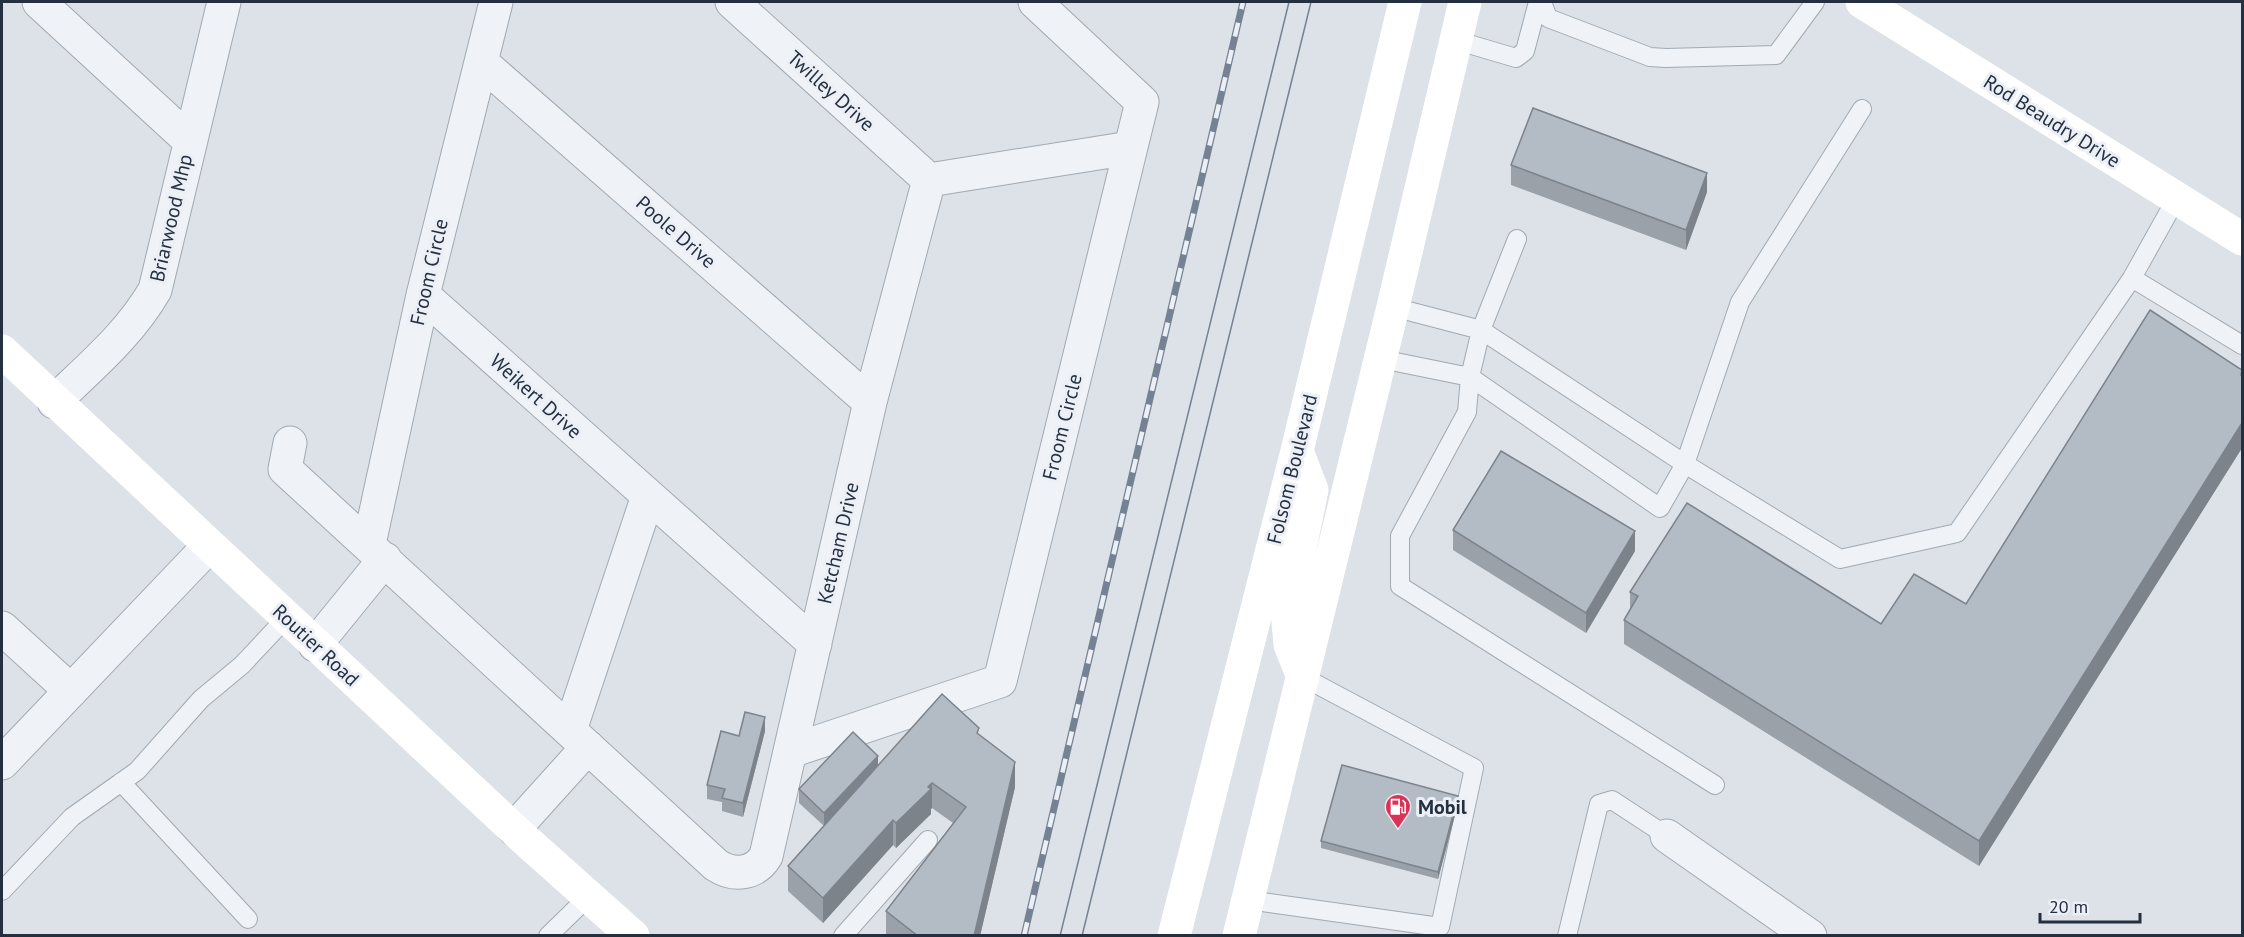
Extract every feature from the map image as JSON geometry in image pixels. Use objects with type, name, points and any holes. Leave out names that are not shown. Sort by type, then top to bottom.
[{"type":"main road","name":"Folsom Boulevard","points":[[1174,936],[1297,451],[1405,2]]},
{"type":"main road","points":[[1239,936],[1381,358],[1465,2]]},
{"type":"main road","name":"Rod Beaudry Drive","points":[[1862,2],[2242,239]]},
{"type":"main road","name":"Routier Road","points":[[2,351],[514,830],[633,936]]},
{"type":"main road","points":[[1297,451],[1312,490],[1287,611],[1290,645],[1303,677]]},
{"type":"street","name":"Briarwood Mhp","points":[[39,2],[189,140]]},
{"type":"street","name":"Briarwood Mhp","points":[[54,402],[126,332],[142,312],[155,290],[189,140],[224,2]]},
{"type":"street","name":"Froom Circle","points":[[377,551],[423,295],[496,2]]},
{"type":"street","name":"Twilley Drive","points":[[732,2],[929,180]]},
{"type":"street","name":"Froom Circle","points":[[790,751],[1000,681],[1142,102],[1035,2]]},
{"type":"street","name":"Poole Drive","points":[[481,62],[870,402]]},
{"type":"street","points":[[929,180],[1130,148]]},
{"type":"street","name":"Ketcham Drive","points":[[290,443],[285,469],[377,551],[716,865],[726,872],[736,874],[761,865],[766,856],[870,402],[929,180]]},
{"type":"street","name":"Weikert Drive","points":[[423,295],[814,644]]},
{"type":"street","points":[[514,830],[579,738],[648,496]]},
{"type":"street","points":[[2,763],[208,546]]},
{"type":"street","points":[[315,645],[377,551]]},
{"type":"street","points":[[2,628],[71,691]]},
{"type":"street","points":[[1667,836],[1810,936]]},
{"type":"lane","points":[[1455,40],[1516,58],[1525,51],[1540,2]]},
{"type":"lane","points":[[1540,2],[1548,18],[1650,57],[1666,58],[1776,55],[1815,2]]},
{"type":"lane","points":[[1381,358],[1470,377],[1660,508],[1684,464],[1740,302],[1862,109]]},
{"type":"lane","points":[[1393,308],[1480,330],[1684,464],[1840,559],[1957,533],[2132,278],[2176,199]]},
{"type":"lane","points":[[1517,239],[1480,330],[1470,377],[1467,412],[1400,536],[1400,586],[1715,785]]},
{"type":"lane","points":[[2132,278],[2242,345]]},
{"type":"lane","points":[[2,891],[72,817],[137,771],[201,699],[242,665],[286,618]]},
{"type":"lane","points":[[1248,900],[1440,927],[1474,768],[1303,677]]},
{"type":"lane","points":[[121,782],[248,920]]},
{"type":"lane","points":[[1567,936],[1599,804],[1612,800],[1667,836]]},
{"type":"lane","points":[[843,936],[928,840]]},
{"type":"lane","points":[[548,936],[589,896]]},
{"type":"building","points":[[1533,108],[1707,173],[1686,230],[1511,165]]},
{"type":"building","points":[[2150,310],[2242,370],[2242,423],[1979,841],[1624,620],[1638,596],[1630,592],[1687,503],[1881,624],[1914,574],[1966,604]]},
{"type":"building","points":[[1501,451],[1635,531],[1586,613],[1453,530]]},
{"type":"building","points":[[942,694],[979,728],[977,733],[1015,762],[974,936],[918,936],[886,911],[966,807],[932,783],[928,787],[931,789],[896,823],[893,820],[823,898],[788,866]]},
{"type":"building","points":[[745,712],[765,717],[743,803],[722,798],[725,789],[707,785],[721,731],[739,736]]},
{"type":"building","points":[[853,732],[878,756],[824,813],[799,789]]},
{"type":"building","points":[[1342,765],[1458,796],[1438,872],[1321,841]]},
{"type":"tram line","points":[[1060,936],[1289,2]]},
{"type":"tram line","points":[[1082,936],[1311,2]]},
{"type":"railway","points":[[1024,936],[1243,2]]},
{"type":"place","name":"Mobil","points":[[1398,830]]}]
